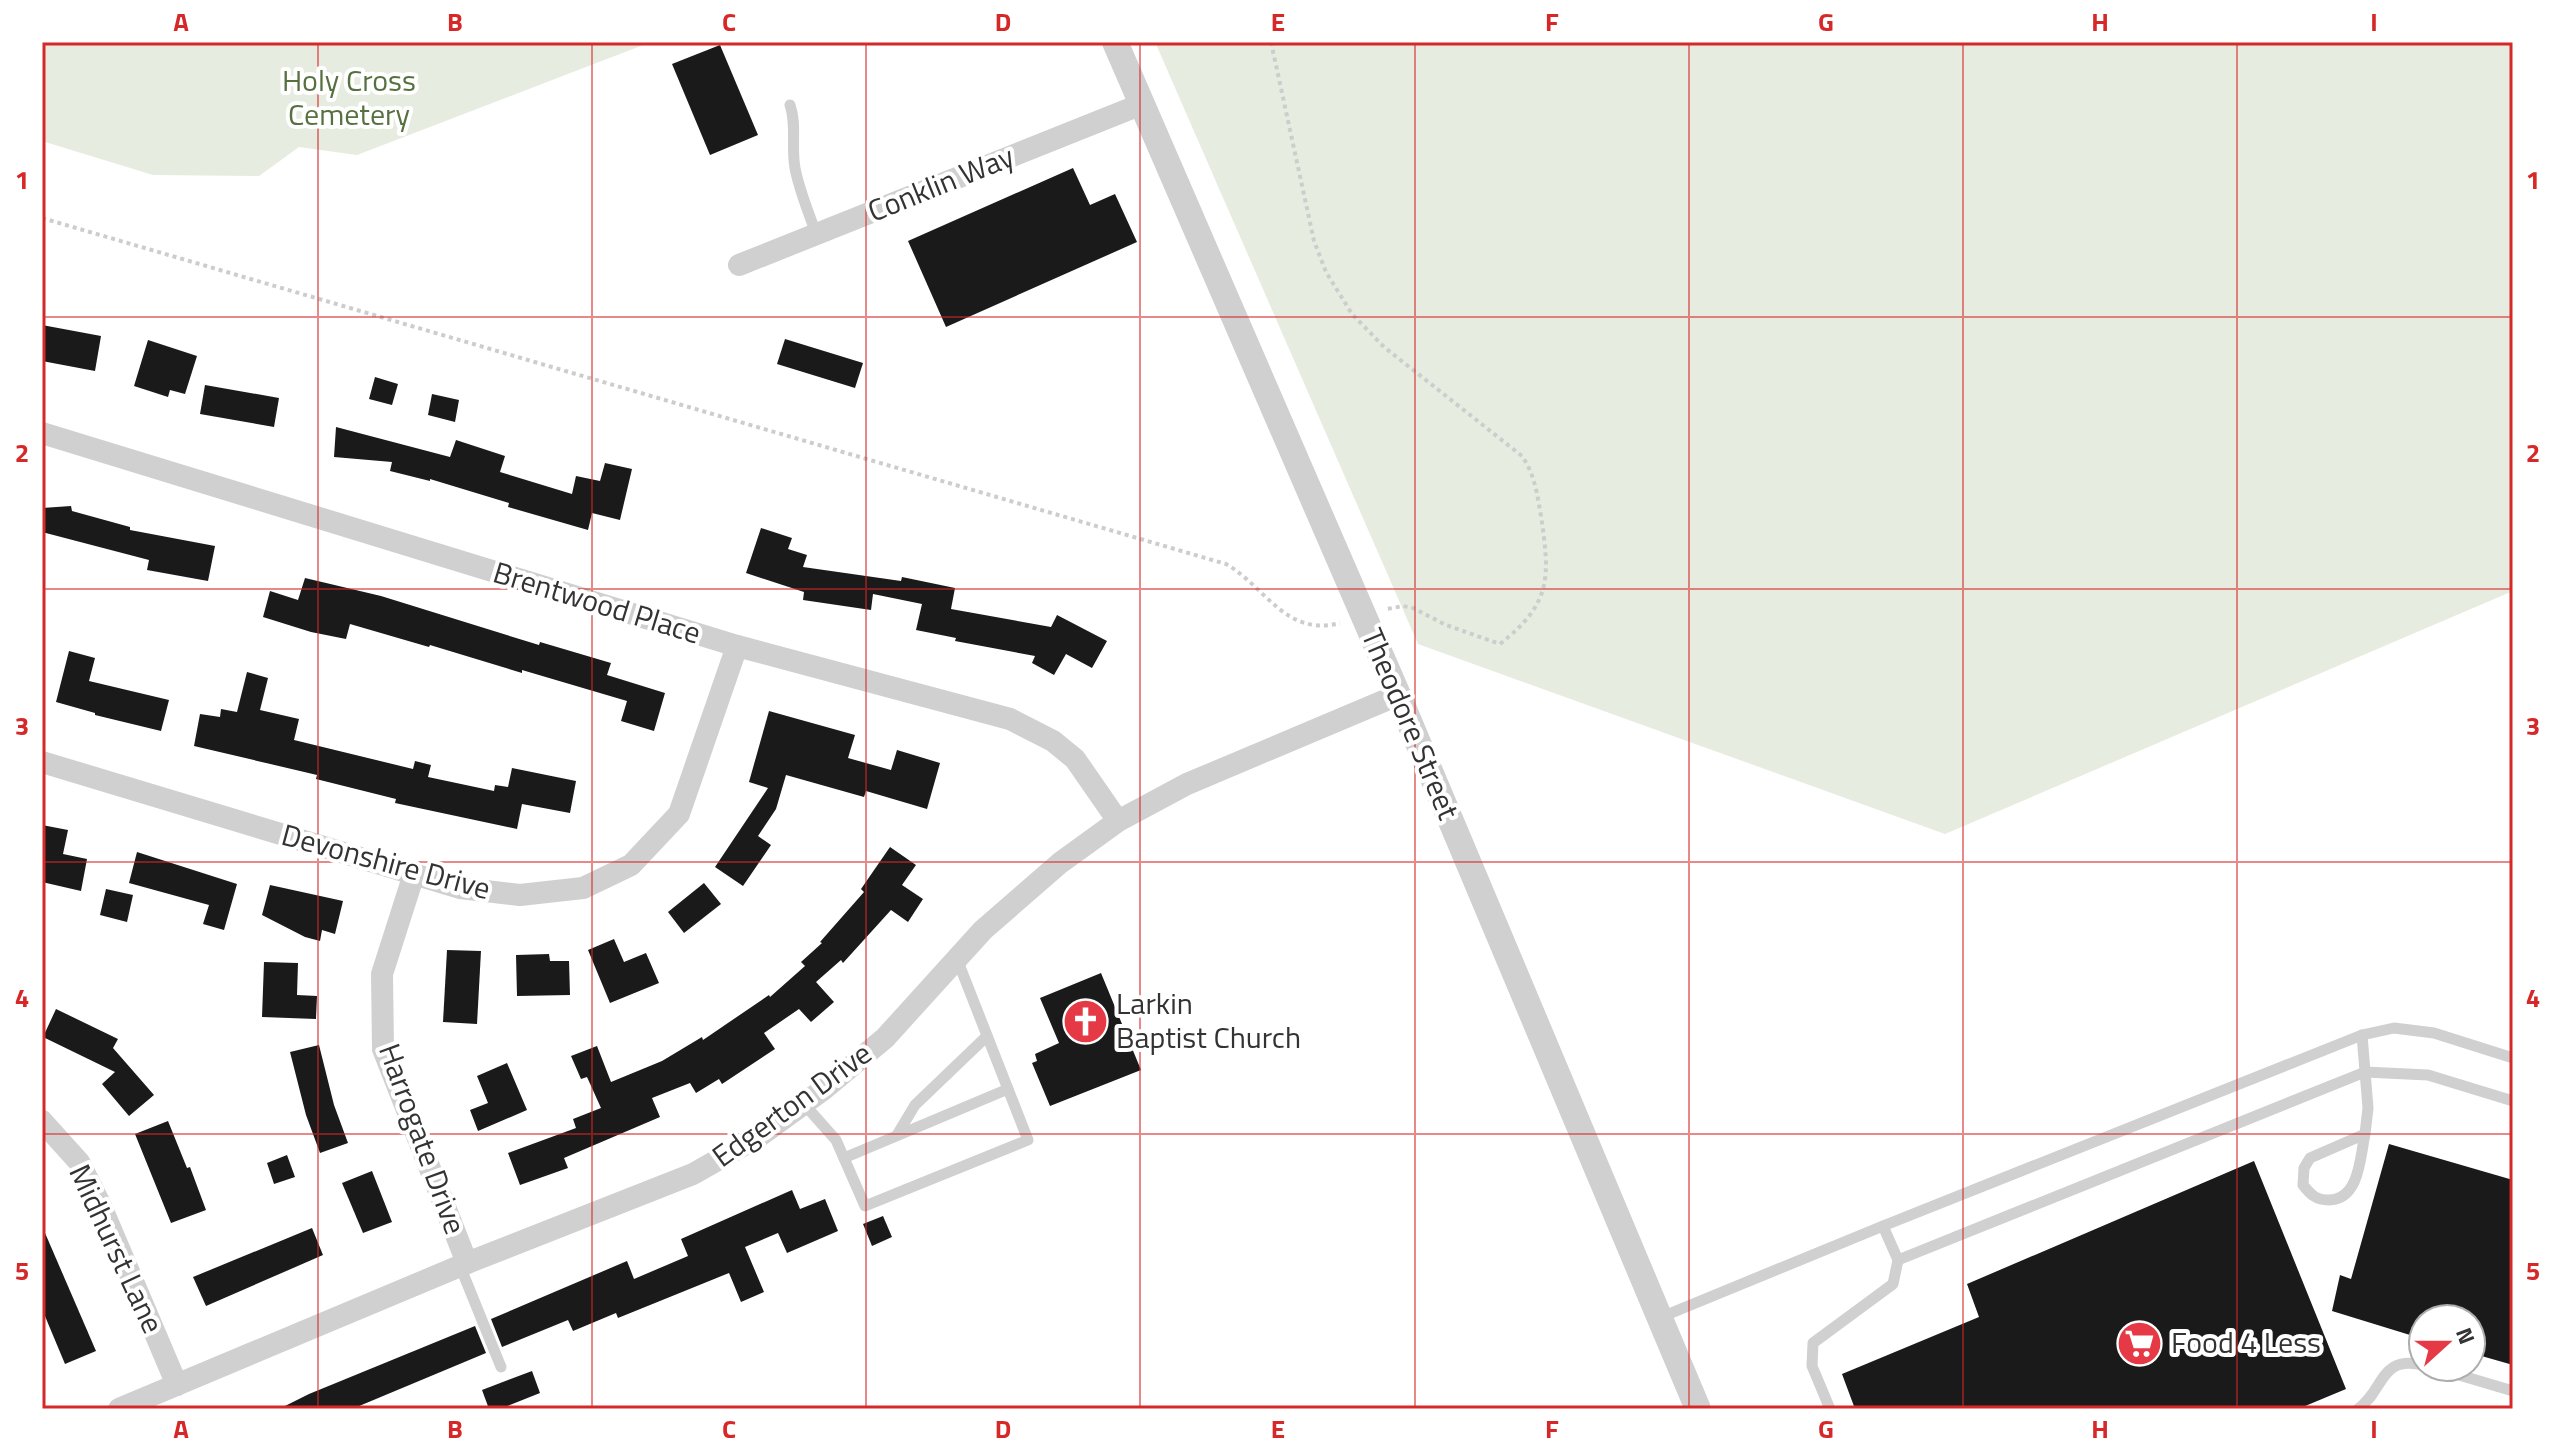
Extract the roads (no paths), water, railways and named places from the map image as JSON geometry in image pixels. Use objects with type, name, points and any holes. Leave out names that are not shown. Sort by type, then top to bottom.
[{"type":"street","name":"Theodore Street","points":[[1115,42],[1365,616],[1698,1409]]},
{"type":"street","name":"Conklin Way","points":[[739,265],[1142,104]]},
{"type":"street","name":"Brentwood Place","points":[[42,433],[737,646],[1010,719],[1053,741],[1075,759],[1118,821]]},
{"type":"street","name":"Devonshire Drive","points":[[42,762],[460,888],[520,895],[583,888],[631,865],[679,814],[737,646]]},
{"type":"street","name":"Edgerton Drive","points":[[119,1409],[464,1265],[693,1174],[758,1137],[885,1038],[983,930],[1060,863],[1118,821],[1187,784],[1398,695]]},
{"type":"street","name":"Harrogate Drive","points":[[414,874],[382,974],[383,1049],[464,1265]]},
{"type":"street","name":"Midhurst Lane","points":[[42,1121],[79,1162],[101,1206],[177,1385]]},
{"type":"lane","points":[[790,105],[795,120],[792,141],[795,170],[816,234]]},
{"type":"lane","points":[[804,1104],[836,1140],[865,1206],[1028,1140],[957,959]]},
{"type":"lane","points":[[1659,1318],[2362,1035],[2394,1028],[2434,1033],[2513,1058]]},
{"type":"lane","points":[[2362,1035],[2368,1108],[2365,1134],[2356,1180],[2348,1193],[2338,1200],[2312,1197],[2303,1185],[2304,1168],[2310,1158],[2365,1134]]},
{"type":"lane","points":[[897,1135],[915,1105],[987,1036]]},
{"type":"lane","points":[[1898,1260],[2365,1072],[2428,1075],[2513,1101]]},
{"type":"lane","points":[[844,1158],[1008,1089]]},
{"type":"lane","points":[[1830,1409],[1812,1366],[1813,1343],[1893,1284],[1898,1260],[1883,1226]]},
{"type":"lane","points":[[464,1265],[501,1367]]},
{"type":"lane","points":[[2358,1409],[2393,1365],[2407,1362]]},
{"type":"lane","points":[[2486,1383],[2513,1391]]},
{"type":"place","name":"Larkin Baptist Church","points":[[1085,1021]]},
{"type":"place","name":"Food 4 Less","points":[[2140,1343]]},
{"type":"park label","name":"Holy Cross Cemetery","points":[[349,98]]}]
